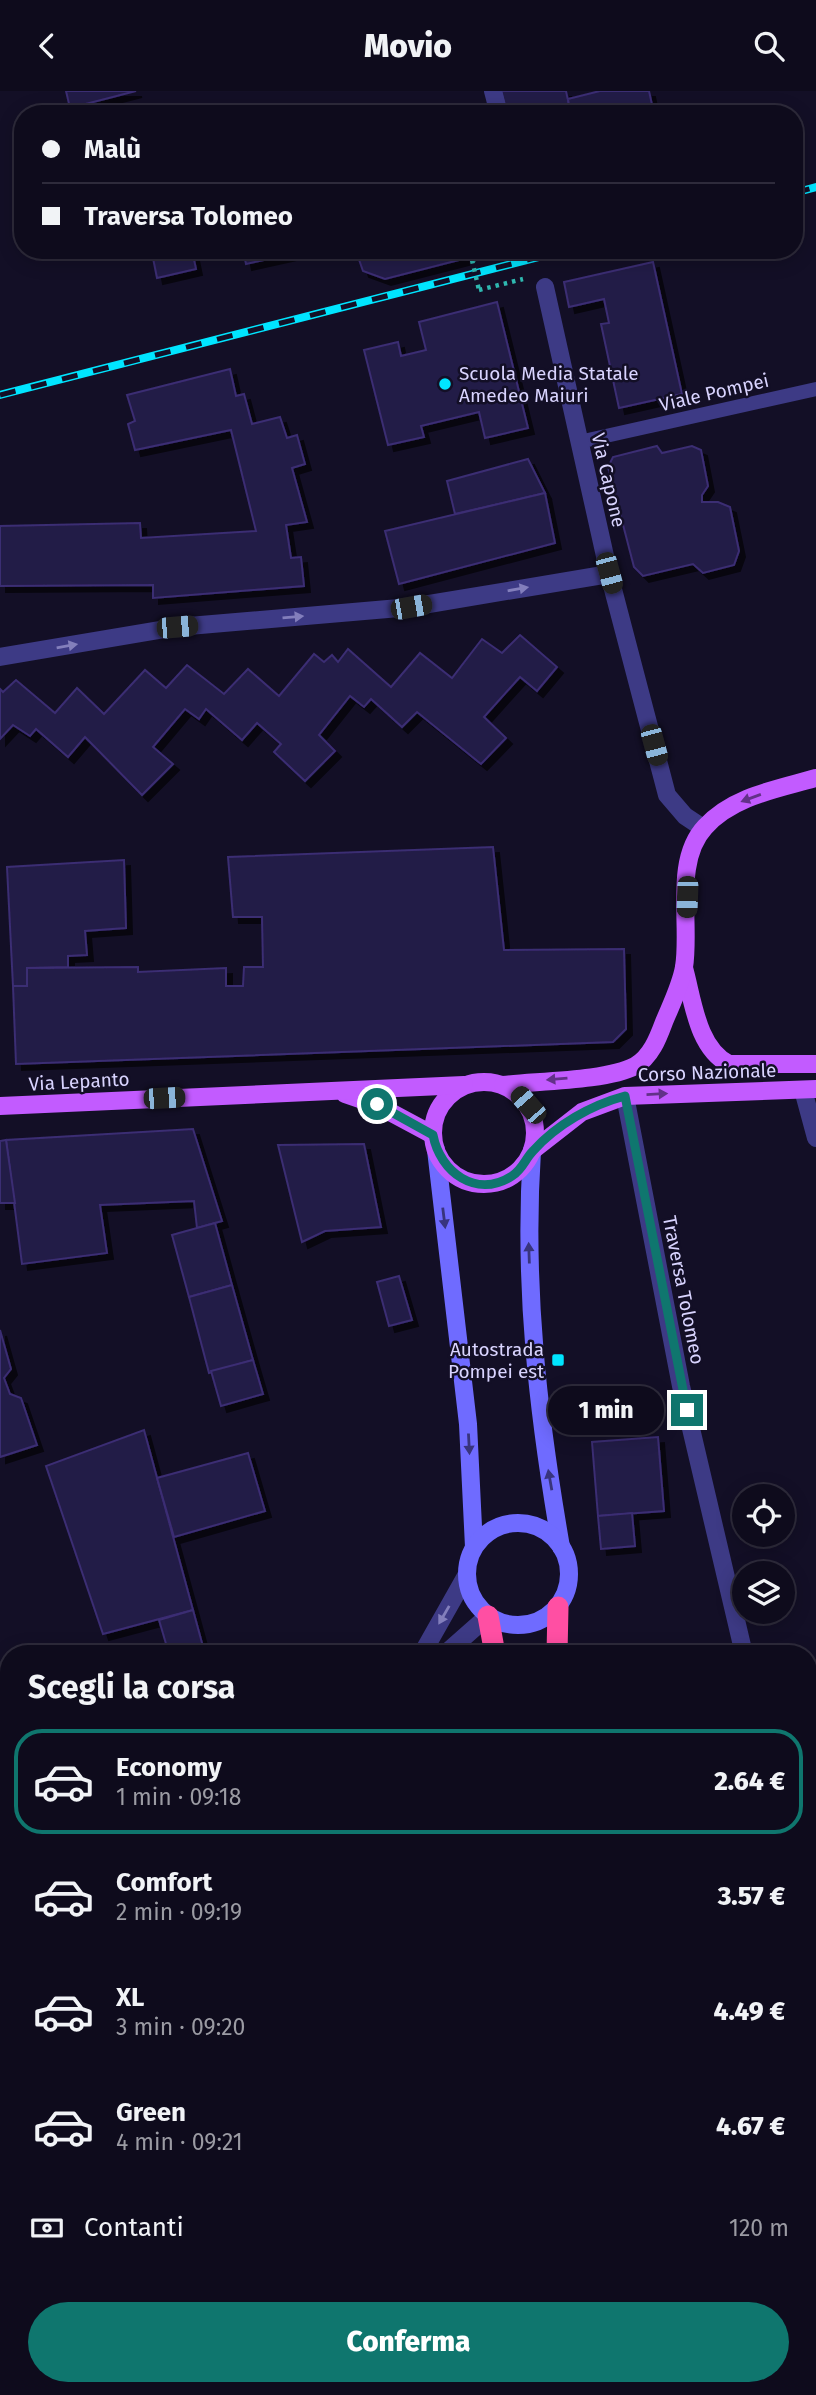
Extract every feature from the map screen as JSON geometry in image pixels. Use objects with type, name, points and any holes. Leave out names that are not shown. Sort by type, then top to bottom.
[{"type":"highway","points":[[557,1645],[558,1607]]},
{"type":"highway","points":[[488,1616],[493,1645]]},
{"type":"main road","points":[[684,968],[688,874],[691,854],[703,828],[728,807],[816,778]]},
{"type":"main road","name":"Corso Nazionale","points":[[684,968],[705,1040],[718,1059],[729,1064],[816,1063]]},
{"type":"main road","name":"Corso Nazionale","points":[[503,1085],[595,1076],[634,1067],[644,1059],[658,1038],[684,968]]},
{"type":"main road","points":[[474,1547],[498,1527],[524,1523],[551,1535],[568,1561],[569,1577],[558,1607],[533,1624],[502,1623],[488,1616],[477,1605],[466,1576],[474,1547],[468,1424],[434,1142],[440,1105],[464,1085],[491,1082],[517,1093],[528,1105],[536,1136],[528,1248],[534,1351],[541,1428],[561,1547]]},
{"type":"main road","name":"Via Lepanto","points":[[0,1106],[464,1085]]},
{"type":"main road","name":"Via Lepanto","points":[[329,1090],[377,1104],[434,1142]]},
{"type":"main road","name":"Corso Nazionale","points":[[533,1151],[582,1112],[625,1096],[809,1090]]},
{"type":"main road","points":[[434,1142],[454,1175],[484,1184],[513,1175],[533,1151]]},
{"type":"street","name":"Via Capone","points":[[545,287],[609,573],[667,795],[685,816],[703,828]]},
{"type":"street","points":[[0,657],[177,627],[411,607],[609,573]]},
{"type":"street","points":[[809,1090],[816,1138]]},
{"type":"street","name":"Traversa Tolomeo","points":[[625,1096],[681,1387],[742,1645]]},
{"type":"street","points":[[427,1645],[466,1576]]},
{"type":"street","points":[[455,1645],[488,1616]]},
{"type":"lane","name":"Viale Pompei","points":[[579,442],[816,389]]},
{"type":"path","points":[[476,259],[472,260],[480,291],[543,274],[545,287]]},
{"type":"building","points":[[66,91],[136,91],[82,105],[69,105]]},
{"type":"building","points":[[501,91],[566,91],[569,105],[505,105]]},
{"type":"building","points":[[600,91],[649,91],[652,105],[569,105],[568,99]]},
{"type":"building","points":[[153,259],[194,259],[196,269],[157,278]]},
{"type":"building","points":[[245,259],[268,259],[246,264]]},
{"type":"building","points":[[359,259],[463,259],[385,279],[363,271]]},
{"type":"building","points":[[653,262],[682,394],[619,408],[601,324],[609,323],[604,299],[569,307],[564,282]]},
{"type":"building","name":"Scuola Media Statale Amedeo Maiuri","points":[[497,302],[528,428],[485,438],[479,412],[421,426],[424,437],[388,445],[364,350],[398,342],[401,356],[426,350],[419,322]]},
{"type":"building","points":[[230,369],[236,396],[244,394],[252,424],[280,417],[287,438],[297,435],[305,464],[292,468],[307,522],[286,525],[291,558],[301,557],[304,586],[153,598],[153,585],[0,586],[0,526],[140,523],[141,538],[256,531],[231,430],[135,450],[128,424],[135,421],[127,395]]},
{"type":"building","points":[[657,446],[662,453],[692,446],[701,450],[708,486],[702,495],[702,502],[718,502],[730,507],[739,551],[734,565],[703,573],[693,564],[643,576],[634,567],[608,467],[613,457]]},
{"type":"building","points":[[528,459],[545,493],[455,514],[447,481]]},
{"type":"building","points":[[545,493],[555,543],[399,584],[385,531]]},
{"type":"building","points":[[520,635],[557,667],[537,691],[520,677],[484,717],[506,738],[481,764],[417,712],[402,727],[371,699],[364,707],[350,696],[319,735],[335,751],[305,781],[274,752],[281,744],[257,723],[242,740],[206,709],[199,719],[185,709],[153,747],[173,764],[142,795],[85,737],[68,757],[36,729],[30,736],[13,725],[0,739],[0,689],[3,692],[16,680],[55,713],[77,688],[104,714],[145,670],[166,688],[187,665],[224,694],[248,669],[279,696],[314,654],[324,662],[332,655],[338,662],[348,649],[391,687],[420,653],[452,678],[482,639],[502,653]]},
{"type":"building","points":[[493,847],[504,950],[624,949],[626,1029],[613,1042],[16,1064],[13,986],[27,986],[27,968],[138,967],[138,972],[226,968],[226,986],[243,986],[244,967],[263,967],[262,917],[233,917],[228,857]]},
{"type":"building","points":[[124,860],[126,928],[85,931],[87,955],[68,956],[68,967],[27,968],[27,986],[13,986],[7,867]]},
{"type":"building","points":[[193,1129],[222,1221],[197,1228],[194,1201],[100,1205],[107,1253],[22,1264],[6,1140]]},
{"type":"building","points":[[6,1140],[15,1203],[0,1203],[0,1141]]},
{"type":"building","points":[[364,1144],[381,1227],[325,1231],[302,1242],[278,1145]]},
{"type":"building","points":[[215,1223],[232,1285],[189,1297],[172,1235]]},
{"type":"building","points":[[399,1276],[412,1320],[389,1326],[377,1282]]},
{"type":"building","points":[[232,1285],[253,1360],[209,1373],[189,1297]]},
{"type":"building","points":[[0,1330],[11,1369],[4,1378],[10,1394],[21,1398],[37,1445],[0,1457]]},
{"type":"building","points":[[253,1360],[263,1394],[221,1406],[211,1371]]},
{"type":"building","points":[[144,1430],[193,1610],[103,1634],[46,1466]]},
{"type":"building","points":[[658,1437],[664,1511],[598,1516],[592,1442]]},
{"type":"building","points":[[248,1453],[265,1511],[174,1537],[157,1478]]},
{"type":"building","points":[[632,1513],[635,1546],[601,1549],[598,1516]]},
{"type":"building","points":[[193,1610],[203,1645],[166,1645],[159,1620]]},
{"type":"railway","points":[[803,191],[816,187]]},
{"type":"railway","points":[[0,395],[531,259]]},
{"type":"place","name":"Scuola Media Statale Amedeo Maiuri","points":[[445,384]]},
{"type":"place","name":"Autostrada Pompei est","points":[[558,1360]]},
{"type":"route","points":[[377,1104],[433,1135],[443,1164],[454,1175],[484,1184],[499,1182],[513,1175],[525,1165],[533,1151],[582,1112],[602,1102],[625,1096],[687,1410]]}]
